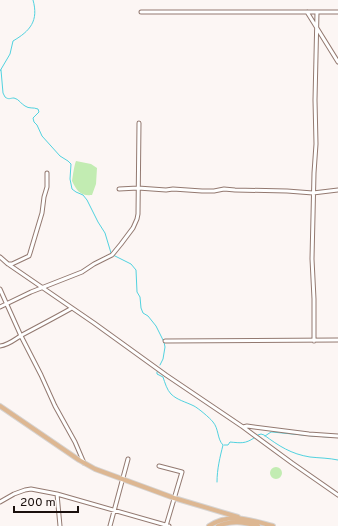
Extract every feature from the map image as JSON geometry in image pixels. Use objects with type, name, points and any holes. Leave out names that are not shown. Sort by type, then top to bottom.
[{"type":"main road","points":[[0,406],[95,470],[174,498],[272,526]]},
{"type":"main road","points":[[209,526],[222,520],[238,517]]},
{"type":"main road","points":[[218,526],[236,522],[258,526]]},
{"type":"street","points":[[141,12],[338,12]]},
{"type":"street","points":[[307,12],[338,62]]},
{"type":"street","points":[[314,341],[312,259],[313,193],[316,144],[314,100],[317,12]]},
{"type":"street","points":[[0,307],[82,272],[116,251],[133,228],[138,214],[139,123]]},
{"type":"street","points":[[8,264],[12,264],[29,256],[42,213],[47,187],[47,173]]},
{"type":"street","points":[[119,189],[138,188],[214,191],[224,189],[313,193],[338,190]]},
{"type":"street","points":[[0,257],[166,375],[244,427],[338,495]]},
{"type":"street","points":[[0,289],[21,336],[84,462]]},
{"type":"street","points":[[0,346],[8,344],[72,308]]},
{"type":"street","points":[[165,341],[338,340]]},
{"type":"street","points":[[244,427],[247,426],[308,434],[338,436]]},
{"type":"street","points":[[110,526],[128,459]]},
{"type":"street","points":[[0,502],[14,494],[31,489],[57,494],[167,526],[182,472],[160,466]]},
{"type":"street","points":[[57,494],[60,526]]},
{"type":"green space","points":[[76,161],[91,164],[97,168],[96,184],[92,195],[85,195],[79,192],[72,181]]},
{"type":"green space","points":[[274,467],[278,467],[282,473],[278,479],[274,479],[270,475],[270,471]]},
{"type":"waterway","points":[[0,71],[10,54],[13,41],[32,25],[35,14],[33,0]]},
{"type":"waterway","points":[[1,70],[3,93],[5,97],[9,99],[14,98],[19,100],[27,107],[38,109],[39,112],[33,118],[34,122],[42,136],[60,156],[71,164],[70,179],[72,189],[83,195],[87,200],[105,233],[111,253]]},
{"type":"waterway","points":[[113,255],[131,264],[136,270],[137,292],[140,297],[141,308],[143,313],[148,316],[156,326],[164,342],[165,347],[163,359],[160,365]]},
{"type":"waterway","points":[[157,372],[157,374],[163,377],[167,388],[173,396],[196,407],[215,425],[223,445],[218,468],[217,482]]},
{"type":"waterway","points":[[265,436],[271,432],[313,436]]},
{"type":"waterway","points":[[258,435],[264,435],[280,446],[297,454],[338,460]]},
{"type":"waterway","points":[[314,436],[329,437]]},
{"type":"waterway","points":[[224,445],[228,445],[230,442],[245,442],[254,438]]}]
